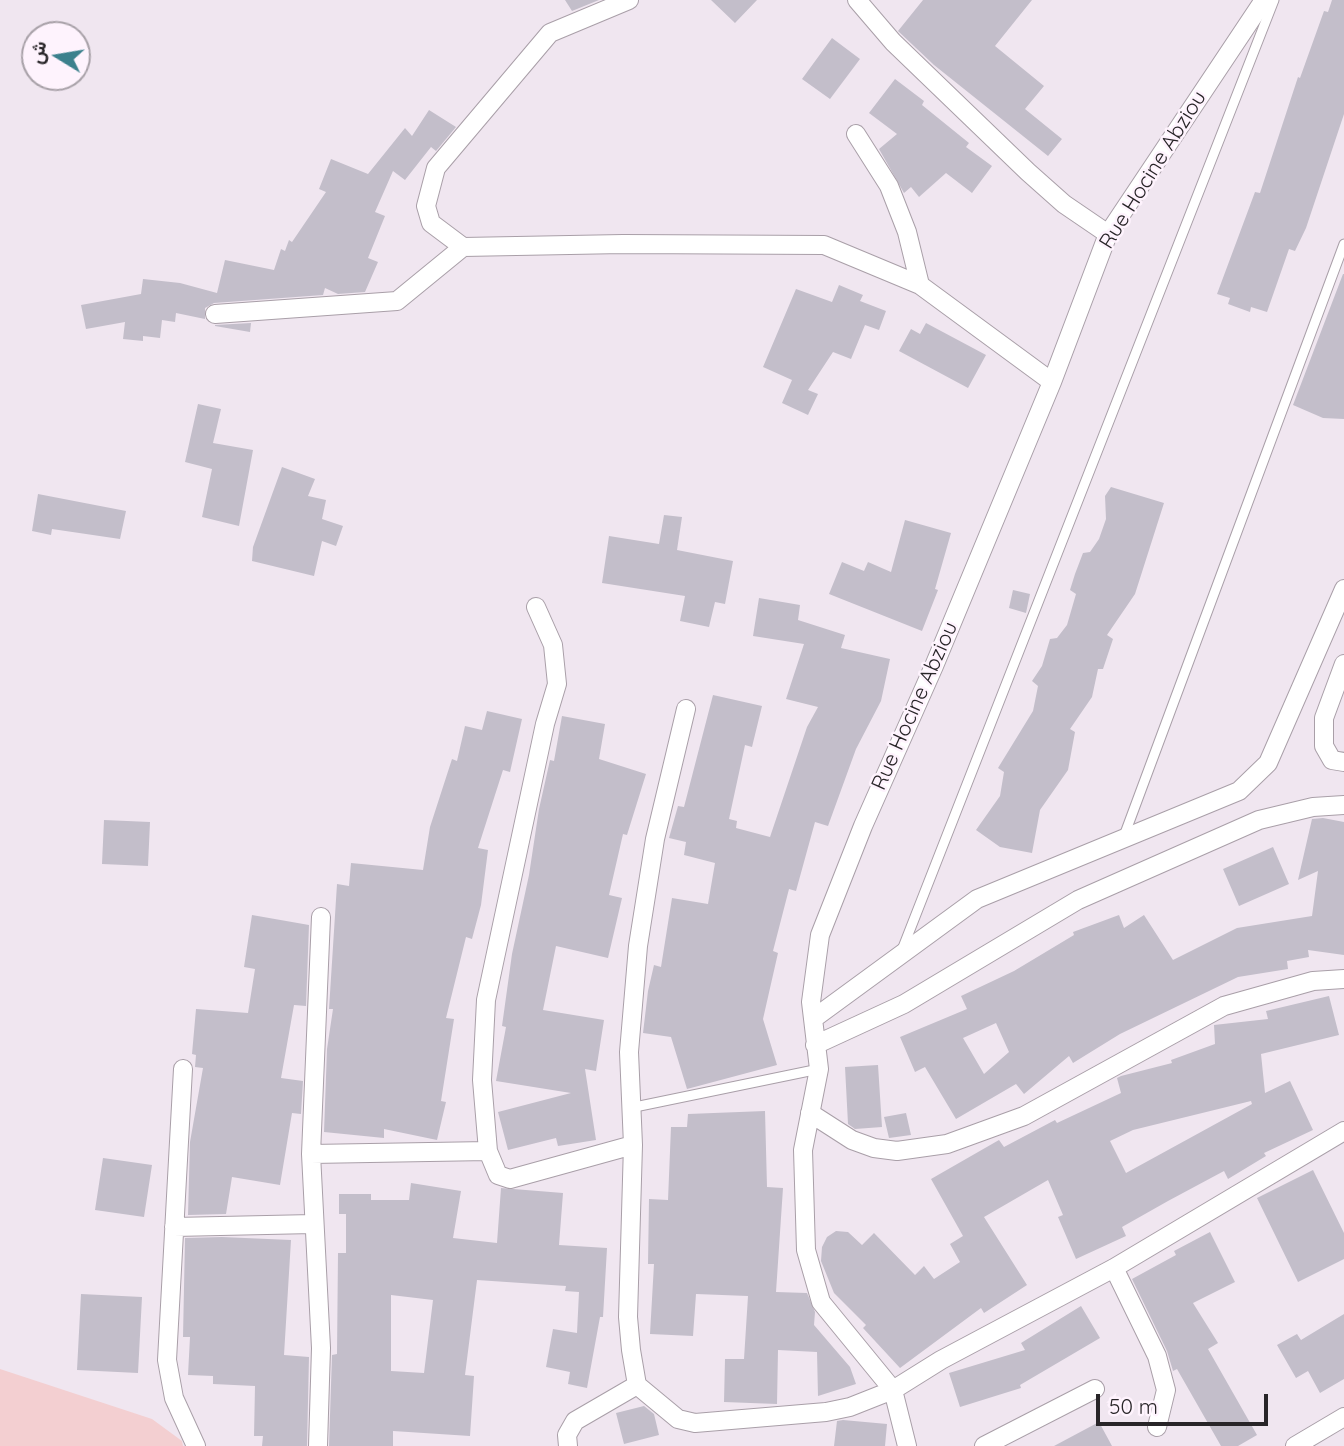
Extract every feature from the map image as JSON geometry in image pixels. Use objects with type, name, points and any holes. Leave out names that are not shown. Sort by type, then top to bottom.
[{"type":"street","points":[[629,0],[550,33],[436,168],[426,206],[430,223],[463,247],[623,244],[824,245],[920,285],[1052,382]]},
{"type":"street","points":[[856,0],[893,42],[1028,172],[1064,204],[1108,234]]},
{"type":"street","name":"Rue Hocine Abziou","points":[[907,1446],[892,1390],[867,1354],[821,1302],[806,1250],[803,1150],[820,1069],[811,1002],[820,935],[863,826],[934,666],[1052,382],[1108,234],[1264,0]]},
{"type":"street","points":[[856,134],[889,186],[906,232],[920,285]]},
{"type":"street","points":[[215,314],[397,301],[463,247]]},
{"type":"street","points":[[813,1019],[977,899],[1125,836],[1239,792],[1268,763],[1344,589]]},
{"type":"street","points":[[536,607],[553,645],[558,684],[545,724],[486,1000],[482,1080],[488,1151],[498,1175],[510,1179],[633,1145]]},
{"type":"street","points":[[1344,664],[1324,718],[1324,746],[1332,760],[1344,761]]},
{"type":"street","points":[[686,709],[655,839],[638,946],[629,1052],[633,1145],[628,1317],[637,1385],[678,1419],[695,1423],[826,1412],[850,1407],[892,1390],[941,1360],[1114,1268],[1344,1131]]},
{"type":"street","points":[[815,1045],[904,1004],[1078,900],[1259,820],[1314,807],[1344,805]]},
{"type":"street","points":[[318,1446],[321,1348],[311,1154],[321,917]]},
{"type":"street","points":[[810,1113],[852,1140],[874,1148],[921,1150],[947,1144],[1024,1116],[1224,1006],[1313,981],[1344,979]]},
{"type":"street","points":[[183,1069],[167,1373],[174,1398],[190,1427],[196,1446]]},
{"type":"street","points":[[311,1154],[488,1151]]},
{"type":"street","points":[[174,1227],[313,1224]]},
{"type":"street","points":[[1114,1268],[1157,1356],[1166,1390],[1157,1427]]},
{"type":"street","points":[[568,1446],[568,1434],[575,1421],[637,1385]]},
{"type":"street","points":[[984,1446],[1095,1389]]},
{"type":"street","points":[[1295,1446],[1344,1417]]},
{"type":"lane","points":[[900,955],[1274,0]]},
{"type":"lane","points":[[1125,836],[1344,244]]},
{"type":"lane","points":[[630,1108],[820,1069]]},
{"type":"shaded area","points":[[0,1369],[152,1419],[182,1441],[183,1446],[0,1446]]},
{"type":"building","points":[[565,0],[599,0],[572,11]]},
{"type":"building","points":[[711,0],[757,0],[735,23]]},
{"type":"building","points":[[923,0],[1032,0],[995,46],[1044,86],[1025,109],[1062,139],[1048,156],[934,65],[898,31]]},
{"type":"building","points":[[1332,0],[1344,0],[1344,114],[1306,228],[1295,251],[1289,249],[1267,312],[1251,307],[1250,312],[1228,304],[1230,298],[1217,294],[1255,192],[1260,193],[1298,77],[1300,78],[1324,11],[1328,12]]},
{"type":"building","points":[[832,38],[860,59],[830,99],[802,79]]},
{"type":"building","points":[[895,79],[924,101],[922,105],[969,143],[966,147],[992,166],[972,193],[946,173],[919,197],[911,187],[904,193],[879,149],[897,134],[869,113]]},
{"type":"building","points":[[429,110],[456,127],[436,151],[431,147],[405,180],[393,171],[375,212],[385,216],[368,258],[378,262],[365,292],[338,294],[325,288],[323,295],[214,303],[205,308],[205,319],[176,313],[175,322],[162,320],[160,338],[143,336],[143,341],[123,339],[125,322],[86,329],[81,305],[141,294],[143,279],[180,283],[217,293],[225,260],[274,270],[281,249],[285,251],[289,240],[292,242],[326,192],[319,189],[331,159],[368,174],[405,128],[412,136]]},
{"type":"building","points":[[1343,274],[1344,419],[1323,418],[1293,405]]},
{"type":"building","points":[[839,285],[863,295],[860,301],[886,311],[879,330],[865,325],[851,359],[833,352],[808,390],[818,394],[808,415],[782,403],[792,380],[763,367],[796,289],[832,302]]},
{"type":"building","points":[[251,323],[250,332],[215,326],[215,325]]},
{"type":"building","points":[[926,323],[986,355],[968,388],[899,351],[911,329],[920,334]]},
{"type":"building","points":[[198,404],[221,409],[213,443],[253,450],[239,526],[202,517],[212,469],[185,462]]},
{"type":"building","points":[[282,467],[315,479],[308,496],[326,500],[322,519],[343,526],[336,546],[322,541],[314,576],[252,561],[253,547]]},
{"type":"building","points":[[1111,487],[1164,503],[1135,594],[1107,635],[1113,639],[1103,669],[1098,669],[1092,697],[1070,729],[1075,732],[1068,770],[1040,810],[1032,853],[1000,847],[976,830],[1000,796],[1004,772],[998,768],[1033,711],[1038,686],[1032,681],[1042,666],[1050,639],[1057,638],[1067,625],[1076,594],[1070,590],[1075,574],[1083,553],[1090,552],[1099,539],[1106,519],[1105,496]]},
{"type":"building","points":[[38,494],[126,511],[120,539],[52,529],[51,535],[32,531]]},
{"type":"building","points":[[664,515],[682,517],[677,550],[733,561],[725,604],[715,602],[709,627],[680,621],[685,596],[602,583],[609,536],[659,544]]},
{"type":"building","points":[[905,520],[951,533],[935,589],[938,590],[922,631],[829,594],[842,562],[864,571],[868,562],[891,572]]},
{"type":"building","points":[[1013,590],[1030,594],[1026,613],[1009,608]]},
{"type":"building","points":[[759,598],[800,605],[798,620],[845,635],[841,648],[890,659],[881,701],[856,749],[828,826],[815,822],[796,891],[789,889],[773,951],[778,953],[763,1019],[777,1065],[687,1089],[671,1037],[643,1033],[648,991],[654,965],[661,967],[672,898],[708,904],[715,863],[684,855],[686,842],[669,838],[678,806],[684,807],[713,695],[762,706],[752,747],[745,745],[729,819],[737,821],[736,828],[770,837],[807,727],[818,707],[786,699],[804,644],[753,636]]},
{"type":"building","points":[[487,711],[522,719],[510,772],[503,770],[478,848],[488,850],[481,905],[472,939],[466,937],[446,1018],[454,1019],[441,1101],[446,1102],[437,1140],[384,1129],[384,1138],[324,1132],[327,1049],[333,1009],[329,1009],[337,884],[349,886],[351,863],[423,870],[430,827],[452,759],[457,761],[465,726],[482,730]]},
{"type":"building","points":[[562,716],[605,724],[599,759],[646,774],[627,835],[623,834],[609,895],[622,898],[608,958],[556,946],[543,1010],[604,1020],[596,1071],[585,1069],[596,1140],[558,1146],[556,1138],[508,1150],[498,1112],[571,1093],[496,1081],[506,1027],[502,1026],[512,954],[529,875],[539,809],[550,760],[554,761]]},
{"type":"building","points":[[1312,819],[1344,822],[1344,955],[1308,950],[1309,957],[1287,961],[1288,969],[1238,977],[1120,1034],[1073,1063],[1069,1056],[1024,1094],[1016,1084],[956,1119],[925,1067],[915,1072],[900,1037],[967,1009],[961,996],[1014,971],[1074,935],[1073,932],[1119,915],[1124,928],[1144,915],[1173,960],[1237,928],[1312,916],[1318,871],[1298,880]],"holes":[[[996,1023],[1009,1052],[984,1074],[963,1038]]]},
{"type":"building","points":[[104,820],[150,822],[148,866],[102,864]]},
{"type":"building","points":[[1273,847],[1289,884],[1239,906],[1223,869]]},
{"type":"building","points":[[252,915],[309,925],[306,1006],[294,1005],[281,1078],[303,1081],[301,1114],[292,1113],[280,1185],[232,1177],[226,1214],[188,1215],[190,1142],[203,1068],[195,1067],[196,1055],[192,1054],[196,1009],[248,1013],[255,969],[244,967]]},
{"type":"building","points":[[1329,996],[1339,1035],[1261,1054],[1265,1093],[1290,1081],[1313,1130],[1264,1153],[1266,1156],[1228,1179],[1224,1171],[1168,1201],[1122,1227],[1126,1236],[1076,1259],[1058,1217],[1063,1215],[1048,1180],[984,1217],[1027,1285],[984,1313],[981,1308],[900,1368],[863,1328],[866,1325],[834,1293],[821,1261],[822,1247],[827,1237],[836,1231],[848,1232],[862,1245],[874,1233],[915,1275],[924,1266],[934,1279],[960,1262],[950,1244],[963,1236],[931,1179],[999,1140],[1004,1147],[1055,1120],[1057,1123],[1121,1093],[1117,1078],[1121,1076],[1172,1063],[1171,1060],[1215,1044],[1214,1025],[1268,1019],[1266,1011]],"holes":[[[1251,1101],[1252,1104],[1126,1173],[1110,1141],[1133,1130]]]},
{"type":"building","points":[[878,1065],[882,1127],[855,1129],[848,1124],[845,1067]]},
{"type":"building","points":[[765,1111],[767,1187],[783,1188],[776,1292],[807,1293],[815,1312],[814,1325],[850,1367],[856,1384],[818,1396],[817,1352],[778,1350],[777,1404],[724,1402],[725,1359],[744,1359],[748,1296],[696,1294],[693,1336],[650,1334],[654,1264],[648,1264],[649,1199],[668,1200],[671,1127],[687,1127],[688,1114]]},
{"type":"building","points":[[906,1113],[911,1135],[889,1138],[884,1117]]},
{"type":"building","points":[[103,1158],[152,1165],[144,1217],[95,1210]]},
{"type":"building","points":[[1313,1170],[1344,1233],[1344,1259],[1298,1282],[1257,1198]]},
{"type":"building","points":[[411,1183],[461,1191],[453,1238],[497,1243],[501,1188],[563,1193],[559,1245],[607,1248],[603,1317],[600,1317],[587,1388],[568,1384],[570,1372],[546,1367],[553,1329],[577,1333],[579,1292],[565,1291],[566,1286],[477,1280],[465,1375],[474,1376],[470,1436],[393,1431],[393,1446],[329,1446],[332,1355],[337,1354],[338,1253],[346,1253],[346,1214],[339,1214],[339,1194],[371,1194],[371,1200],[409,1200]],"holes":[[[391,1295],[433,1300],[424,1373],[391,1371]]]},
{"type":"building","points":[[1210,1232],[1235,1282],[1193,1303],[1218,1343],[1208,1349],[1257,1435],[1238,1446],[1221,1446],[1177,1369],[1173,1371],[1167,1351],[1132,1279],[1176,1255],[1174,1251]]},
{"type":"building","points":[[185,1238],[291,1240],[284,1355],[309,1357],[307,1446],[262,1446],[263,1436],[254,1436],[255,1386],[213,1384],[213,1376],[188,1375],[190,1337],[183,1337]]},
{"type":"building","points":[[81,1294],[142,1297],[138,1373],[77,1370]]},
{"type":"building","points":[[1081,1306],[1100,1338],[1020,1385],[1021,1388],[960,1407],[949,1373],[1025,1350],[1021,1343]]},
{"type":"building","points":[[1344,1314],[1344,1379],[1320,1393],[1308,1371],[1296,1378],[1277,1345],[1297,1334],[1301,1340]]},
{"type":"building","points":[[644,1406],[654,1414],[659,1435],[624,1444],[616,1413]]},
{"type":"building","points":[[837,1421],[887,1424],[885,1446],[834,1446]]},
{"type":"building","points":[[1099,1422],[1112,1446],[1054,1446]]}]
